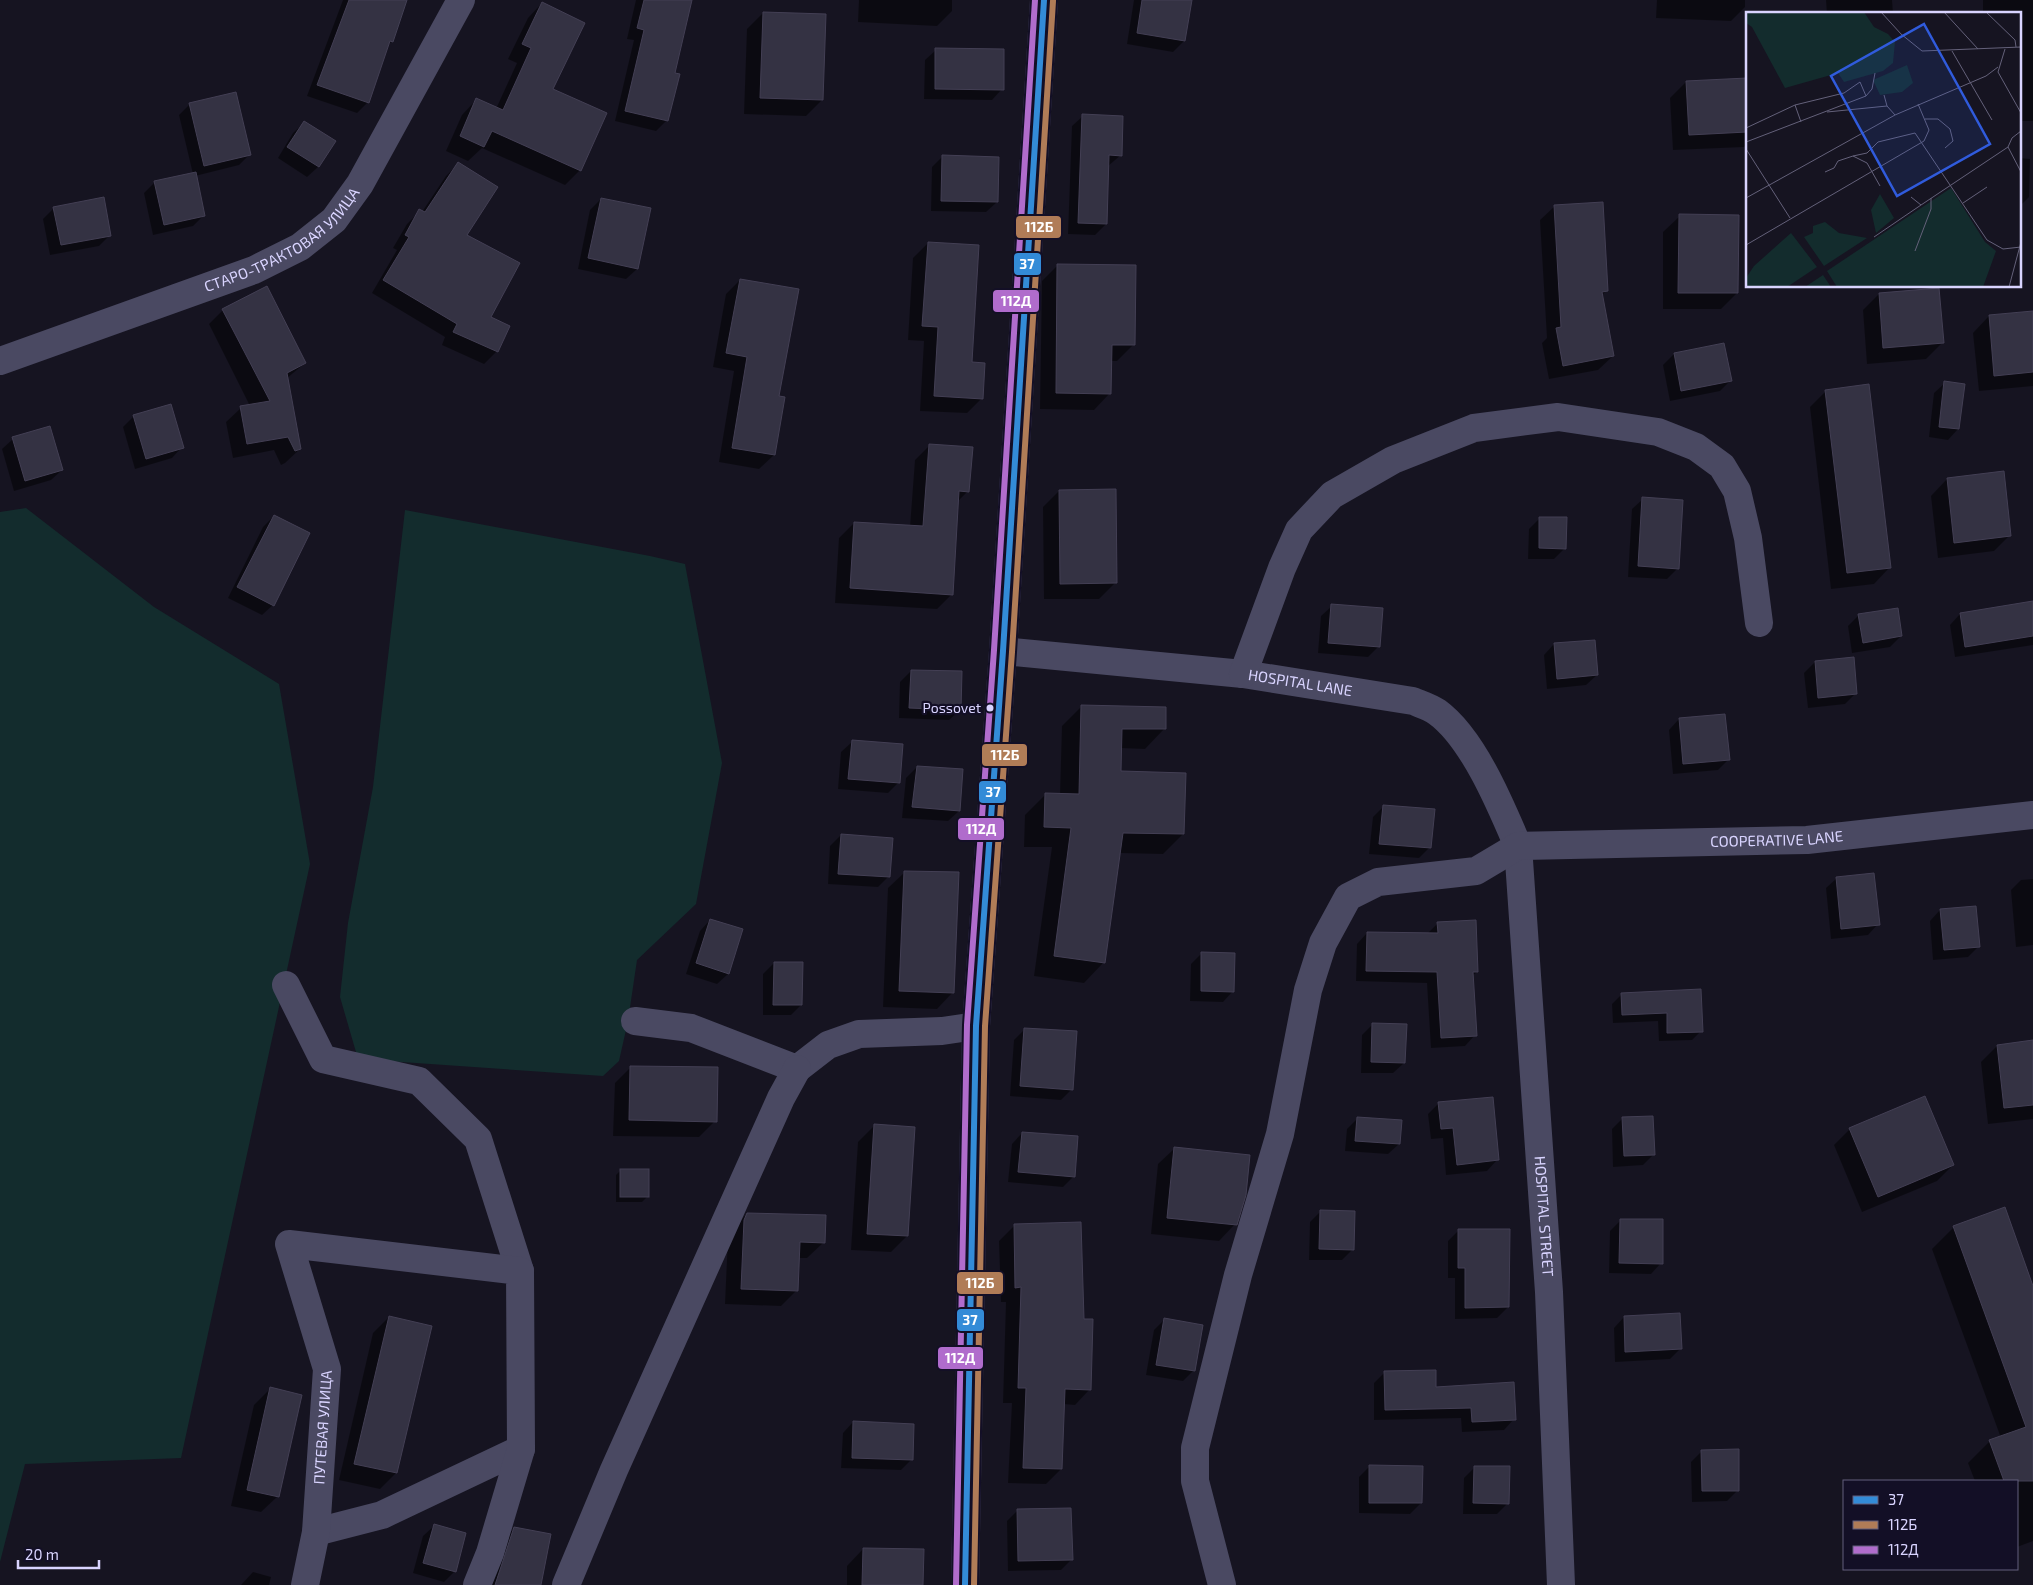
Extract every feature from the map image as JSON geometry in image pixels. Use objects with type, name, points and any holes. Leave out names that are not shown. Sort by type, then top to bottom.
[{"type":"street","name":"СТАРО-ТРАКТОВАЯ УЛИЦА","points":[[0,361],[254,270],[300,247],[334,220],[360,184],[461,0]]},
{"type":"street","points":[[965,1585],[976,1026],[1003,651],[1044,0]]},
{"type":"street","points":[[1243,674],[1282,568],[1299,530],[1332,495],[1393,460],[1474,428],[1558,416],[1658,432],[1696,447],[1722,466],[1737,491],[1748,538],[1759,623]]},
{"type":"street","name":"HOSPITAL LANE","points":[[1003,651],[1243,674],[1412,701],[1436,711],[1455,728],[1492,785],[1518,846]]},
{"type":"street","name":"COOPERATIVE LANE","points":[[1518,846],[1807,840],[2033,814]]},
{"type":"street","points":[[1222,1585],[1195,1481],[1196,1448],[1238,1276],[1280,1134],[1308,990],[1323,943],[1348,897],[1378,882],[1476,871],[1518,846]]},
{"type":"street","name":"HOSPITAL STREET","points":[[1518,846],[1550,1292],[1561,1585]]},
{"type":"street","points":[[286,985],[323,1060],[419,1081],[478,1139],[520,1271],[521,1449],[490,1553],[476,1585]]},
{"type":"street","points":[[635,1021],[691,1028],[797,1069]]},
{"type":"street","points":[[566,1585],[622,1452],[781,1098],[797,1069],[828,1045],[860,1034],[942,1031],[976,1026]]},
{"type":"street","name":"ПУТЕВАЯ УЛИЦА","points":[[305,1585],[316,1532],[327,1369],[289,1244],[520,1271]]},
{"type":"street","points":[[316,1532],[382,1515],[521,1449]]},
{"type":"green space","points":[[26,508],[154,607],[279,684],[310,864],[181,1458],[25,1464],[0,1562],[0,512]]},
{"type":"green space","points":[[405,510],[685,564],[722,763],[696,904],[637,960],[628,1021],[619,1061],[603,1076],[358,1059],[340,997],[348,923],[373,787]]},
{"type":"building","points":[[349,0],[407,0],[393,42],[390,41],[369,103],[317,85]]},
{"type":"building","points":[[644,0],[692,0],[675,73],[680,74],[668,121],[625,111],[644,30],[637,28]]},
{"type":"building","points":[[1142,0],[1192,0],[1185,41],[1137,33]]},
{"type":"building","points":[[542,2],[585,23],[553,89],[607,113],[581,171],[492,131],[484,147],[460,136],[476,98],[503,110],[531,48],[522,44]]},
{"type":"building","points":[[763,12],[826,14],[823,100],[760,98]]},
{"type":"building","points":[[935,48],[1004,49],[1004,90],[935,89]]},
{"type":"building","points":[[1746,78],[1746,132],[1689,135],[1686,81]]},
{"type":"building","points":[[236,92],[251,155],[204,166],[189,103]]},
{"type":"building","points":[[1082,114],[1123,116],[1122,156],[1109,155],[1107,224],[1078,223]]},
{"type":"building","points":[[304,121],[336,141],[319,167],[287,147]]},
{"type":"building","points":[[942,155],[999,157],[998,202],[941,201]]},
{"type":"building","points":[[458,162],[498,187],[467,235],[520,263],[491,317],[510,326],[498,352],[453,332],[457,324],[383,280],[409,237],[405,235],[419,209],[425,212]]},
{"type":"building","points":[[196,172],[205,216],[164,225],[154,181]]},
{"type":"building","points":[[104,197],[111,236],[61,245],[53,207]]},
{"type":"building","points":[[601,198],[651,208],[638,269],[588,258]]},
{"type":"building","points":[[1603,202],[1608,291],[1602,292],[1614,356],[1563,366],[1556,328],[1561,327],[1554,205]]},
{"type":"building","points":[[1679,214],[1739,215],[1738,293],[1678,293]]},
{"type":"building","points":[[928,242],[979,245],[972,362],[985,363],[983,399],[934,396],[938,327],[922,326]]},
{"type":"building","points":[[1057,264],[1136,265],[1135,345],[1112,345],[1111,394],[1056,393]]},
{"type":"building","points":[[740,279],[799,289],[779,396],[785,397],[775,455],[732,448],[747,357],[726,353]]},
{"type":"building","points":[[267,286],[306,363],[287,373],[301,449],[295,451],[288,437],[247,444],[240,406],[270,401],[222,309]]},
{"type":"building","points":[[1939,288],[1944,343],[1883,348],[1879,293]]},
{"type":"building","points":[[2033,311],[2033,372],[1994,376],[1989,315]]},
{"type":"building","points":[[1724,343],[1732,381],[1681,391],[1674,353]]},
{"type":"building","points":[[1944,381],[1965,384],[1959,429],[1939,427]]},
{"type":"building","points":[[1869,384],[1891,568],[1847,573],[1825,390]]},
{"type":"building","points":[[171,404],[184,448],[146,459],[133,415]]},
{"type":"building","points":[[50,426],[63,470],[25,481],[12,437]]},
{"type":"building","points":[[929,444],[973,447],[969,492],[959,491],[953,595],[850,588],[854,522],[923,526]]},
{"type":"building","points":[[2004,471],[2011,536],[1954,543],[1947,478]]},
{"type":"building","points":[[1116,489],[1117,583],[1060,584],[1059,490]]},
{"type":"building","points":[[1642,497],[1683,500],[1679,569],[1638,566]]},
{"type":"building","points":[[274,515],[310,533],[274,606],[237,587]]},
{"type":"building","points":[[1539,517],[1567,517],[1566,549],[1539,548]]},
{"type":"building","points":[[2033,601],[2033,636],[1965,647],[1960,613]]},
{"type":"building","points":[[1331,604],[1383,608],[1380,647],[1328,643]]},
{"type":"building","points":[[1898,608],[1902,636],[1863,643],[1858,614]]},
{"type":"building","points":[[1595,640],[1598,675],[1557,679],[1554,643]]},
{"type":"building","points":[[1854,657],[1857,694],[1818,698],[1815,661]]},
{"type":"building","points":[[911,670],[962,671],[961,710],[909,708]]},
{"type":"building","points":[[1081,705],[1166,707],[1166,729],[1122,729],[1121,771],[1186,773],[1184,834],[1123,833],[1105,963],[1054,956],[1071,828],[1044,827],[1045,793],[1079,794]]},
{"type":"building","points":[[1725,714],[1730,760],[1683,764],[1679,718]]},
{"type":"building","points":[[852,740],[903,744],[900,783],[848,779]]},
{"type":"building","points":[[917,766],[963,769],[960,811],[912,807]]},
{"type":"building","points":[[1383,805],[1435,809],[1431,848],[1379,844]]},
{"type":"building","points":[[841,834],[893,838],[890,877],[838,874]]},
{"type":"building","points":[[904,871],[959,872],[954,993],[899,991]]},
{"type":"building","points":[[1874,873],[1880,925],[1841,929],[1836,877]]},
{"type":"building","points":[[1976,906],[1980,947],[1944,950],[1940,909]]},
{"type":"building","points":[[710,919],[743,929],[729,974],[696,963]]},
{"type":"building","points":[[1476,920],[1478,972],[1473,972],[1477,1036],[1441,1038],[1437,972],[1366,971],[1367,932],[1438,933],[1437,922]]},
{"type":"building","points":[[1201,952],[1235,953],[1234,992],[1201,991]]},
{"type":"building","points":[[774,962],[803,962],[802,1005],[773,1005]]},
{"type":"building","points":[[1701,989],[1703,1032],[1667,1033],[1667,1013],[1622,1015],[1621,993]]},
{"type":"building","points":[[1372,1023],[1407,1024],[1405,1063],[1371,1062]]},
{"type":"building","points":[[1024,1028],[1077,1031],[1073,1090],[1020,1086]]},
{"type":"building","points":[[2033,1040],[2033,1105],[2004,1108],[1997,1045]]},
{"type":"building","points":[[630,1066],[718,1067],[717,1122],[629,1120]]},
{"type":"building","points":[[1925,1096],[1954,1165],[1878,1197],[1849,1128]]},
{"type":"building","points":[[1493,1097],[1499,1160],[1457,1165],[1453,1128],[1441,1129],[1438,1102]]},
{"type":"building","points":[[1653,1116],[1655,1155],[1624,1156],[1622,1117]]},
{"type":"building","points":[[1357,1117],[1402,1120],[1400,1144],[1355,1141]]},
{"type":"building","points":[[874,1124],[915,1127],[908,1236],[867,1234]]},
{"type":"building","points":[[1022,1132],[1078,1136],[1075,1177],[1018,1172]]},
{"type":"building","points":[[1174,1147],[1250,1155],[1246,1195],[1237,1225],[1167,1218]]},
{"type":"building","points":[[620,1169],[649,1169],[649,1197],[620,1197]]},
{"type":"building","points":[[2005,1207],[2033,1286],[2033,1481],[2004,1480],[1989,1440],[2026,1427],[1953,1226]]},
{"type":"building","points":[[1320,1210],[1355,1211],[1354,1250],[1319,1249]]},
{"type":"building","points":[[747,1213],[826,1215],[825,1243],[800,1242],[798,1291],[741,1289],[744,1220]]},
{"type":"building","points":[[1620,1219],[1663,1219],[1663,1264],[1619,1263]]},
{"type":"building","points":[[1081,1222],[1084,1319],[1093,1319],[1091,1390],[1065,1389],[1062,1469],[1023,1468],[1026,1388],[1018,1388],[1021,1287],[1015,1288],[1014,1224]]},
{"type":"building","points":[[1458,1229],[1510,1229],[1509,1307],[1465,1308],[1465,1268],[1458,1268]]},
{"type":"building","points":[[1680,1313],[1682,1349],[1625,1352],[1624,1316]]},
{"type":"building","points":[[389,1316],[432,1326],[397,1473],[354,1464]]},
{"type":"building","points":[[1164,1318],[1203,1325],[1195,1371],[1156,1365]]},
{"type":"building","points":[[1436,1370],[1436,1387],[1514,1382],[1516,1420],[1472,1422],[1471,1408],[1385,1410],[1384,1371]]},
{"type":"building","points":[[270,1387],[302,1395],[279,1497],[247,1490]]},
{"type":"building","points":[[853,1421],[914,1424],[913,1460],[852,1458]]},
{"type":"building","points":[[1739,1449],[1739,1491],[1702,1491],[1701,1450]]},
{"type":"building","points":[[1369,1465],[1423,1466],[1422,1503],[1369,1503]]},
{"type":"building","points":[[1474,1466],[1510,1466],[1509,1504],[1473,1503]]},
{"type":"building","points":[[1071,1508],[1073,1560],[1018,1561],[1017,1509]]},
{"type":"building","points":[[434,1524],[466,1533],[456,1572],[423,1563]]},
{"type":"building","points":[[514,1527],[551,1534],[541,1585],[495,1585]]},
{"type":"building","points":[[863,1548],[924,1549],[923,1585],[862,1585]]},
{"type":"transit line","name":"112Д","points":[[956,1585],[967,1025],[994,650],[1035,0]]},
{"type":"transit line","name":"37","points":[[965,1585],[976,1026],[1003,651],[1044,0]]},
{"type":"transit line","name":"112Б","points":[[974,1585],[985,1026],[1012,652],[1053,1]]},
{"type":"place","name":"Possovet","points":[[990,708]]}]
